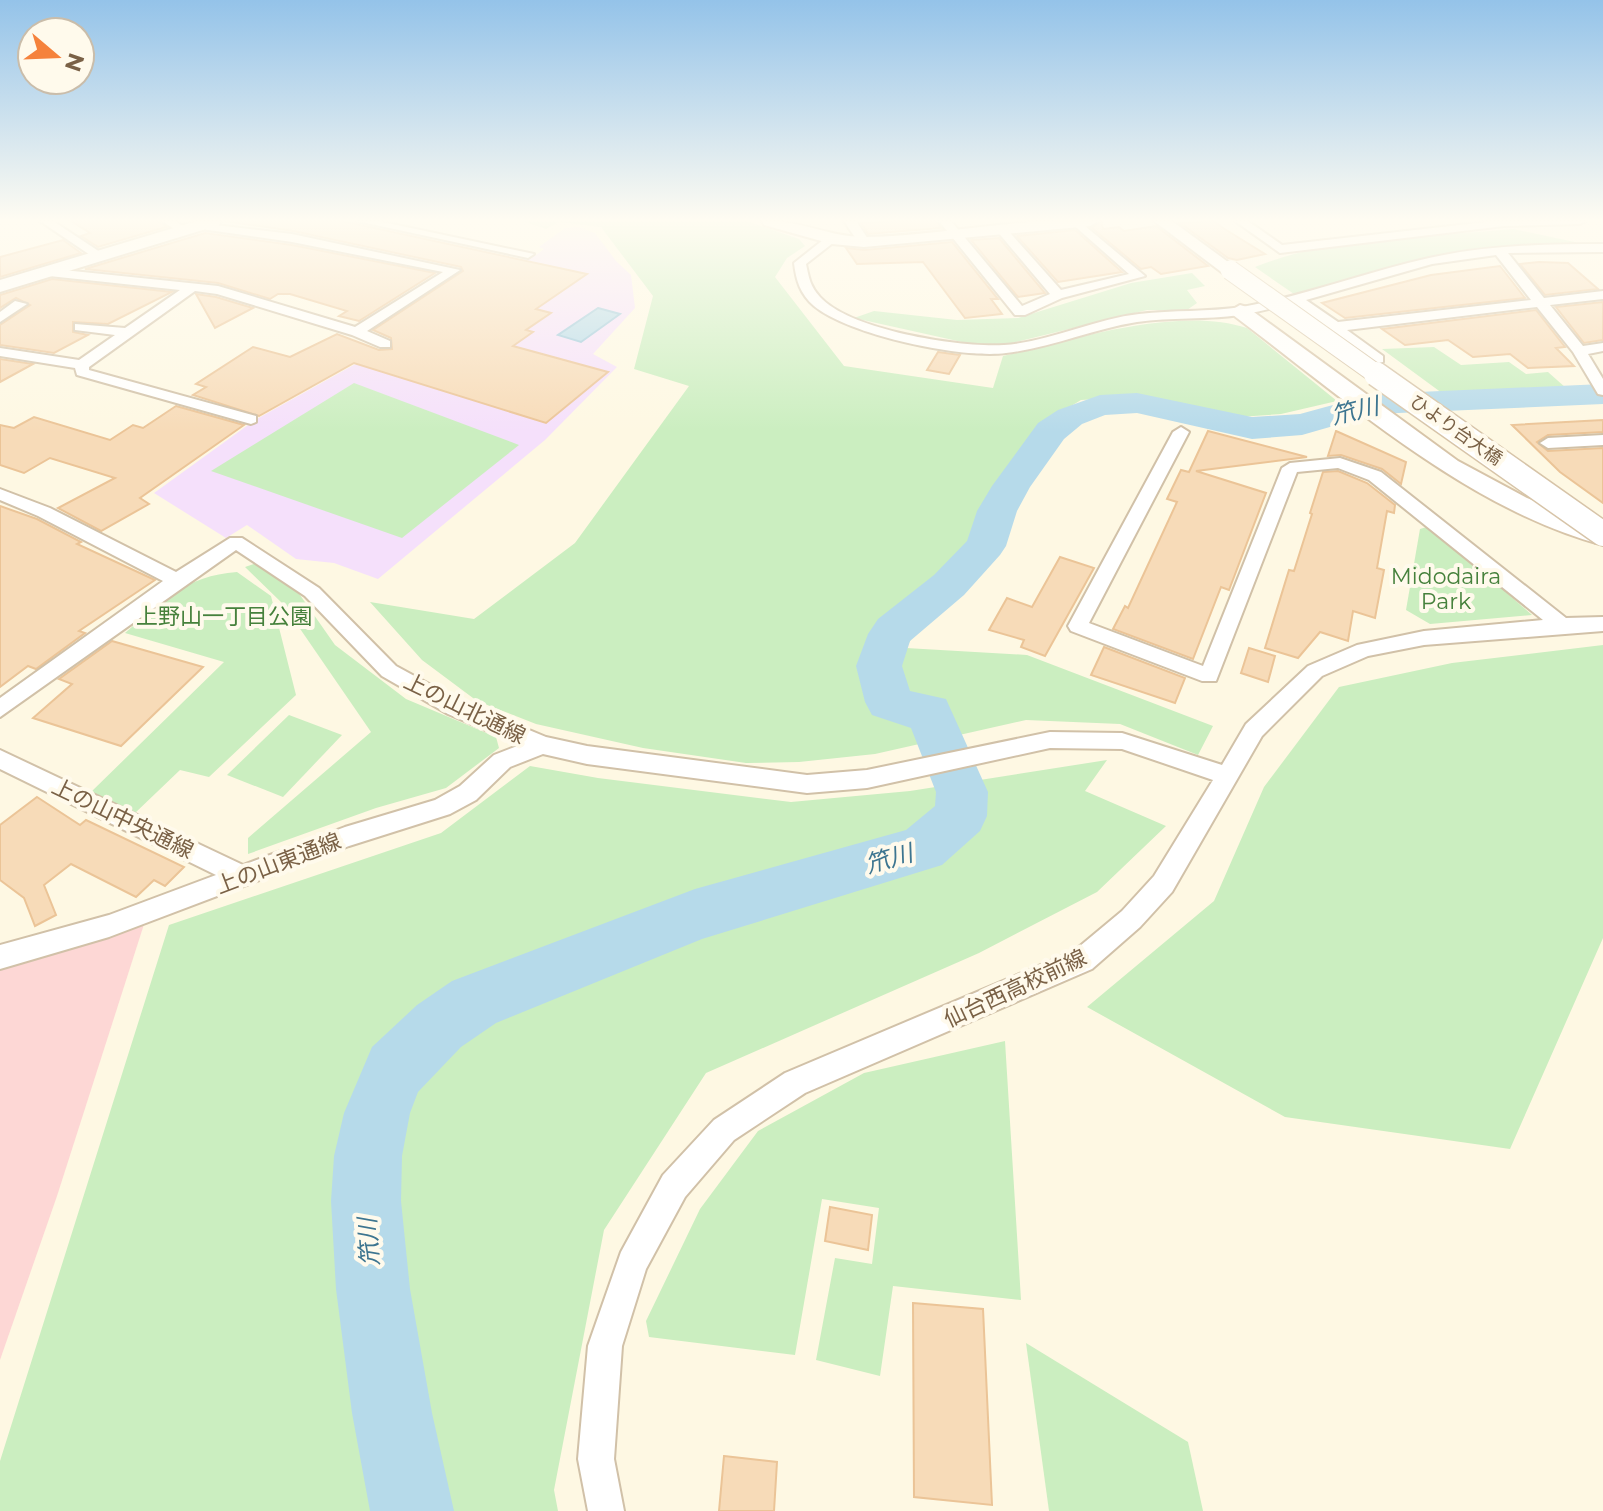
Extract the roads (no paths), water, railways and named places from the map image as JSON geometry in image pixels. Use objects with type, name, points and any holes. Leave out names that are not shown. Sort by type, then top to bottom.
[{"type":"street","points":[[0,352],[82,365],[186,292]]},
{"type":"street","points":[[217,292],[280,307],[385,344]]},
{"type":"street","points":[[357,332],[420,292]]},
{"type":"street","points":[[810,292],[821,306],[854,324],[968,349],[1006,349],[1137,318],[1240,311],[1320,292]]},
{"type":"street","points":[[1003,292],[1020,312],[1073,292]]},
{"type":"street","points":[[1055,292],[1058,295]]},
{"type":"street","name":"ひより台大橋","points":[[1260,292],[1603,535]]},
{"type":"street","points":[[1531,292],[1579,351],[1603,391]]},
{"type":"street","points":[[1334,327],[1603,295]]},
{"type":"street","points":[[1296,298],[1378,359]]},
{"type":"street","points":[[0,318],[20,304]]},
{"type":"street","points":[[1240,311],[1483,486],[1603,535]]},
{"type":"street","points":[[80,327],[128,333]]},
{"type":"street","points":[[1579,351],[1603,347]]},
{"type":"street","points":[[82,365],[82,372],[251,419]]},
{"type":"street","points":[[1181,432],[1078,626],[1209,676],[1290,468],[1340,463],[1375,476],[1562,625]]},
{"type":"street","points":[[1548,443],[1603,440]]},
{"type":"street","points":[[0,494],[44,512],[177,580]]},
{"type":"street","name":"上の山北通線","points":[[0,709],[177,580],[236,542],[312,592],[389,671],[455,708],[542,745],[587,755],[807,784],[867,779],[988,756],[1050,740],[1122,741],[1228,776]]},
{"type":"street","name":"仙台西高校前線","points":[[606,1511],[596,1459],[605,1346],[632,1263],[674,1186],[724,1130],[795,1083],[1083,960],[1131,919],[1163,884],[1254,730],[1315,671],[1364,650],[1424,638],[1603,624]]},
{"type":"street","name":"上の山東通線","points":[[0,957],[109,926],[245,877],[283,859],[442,807],[468,793],[502,761],[542,745]]},
{"type":"street","name":"上の山中央通線","points":[[0,759],[245,877]]},
{"type":"water","points":[[598,308],[620,314],[581,342],[558,335]]},
{"type":"waterway","name":"笊川","points":[[412,1511],[392,1413],[373,1289],[366,1201],[368,1156],[377,1113],[395,1070],[439,1026],[474,1002],[695,915],[923,849],[961,816],[962,792],[929,712],[903,709],[889,702],[879,666],[884,645],[894,630],[949,585],[986,546],[997,511],[1011,486],[1051,431],[1070,417],[1100,405],[1137,403],[1252,428],[1302,424],[1373,404],[1603,394]]},
{"type":"park label","name":"Midodaira Park","points":[[1446,588]]},
{"type":"park label","name":"上野山一丁目公園","points":[[224,616]]}]
